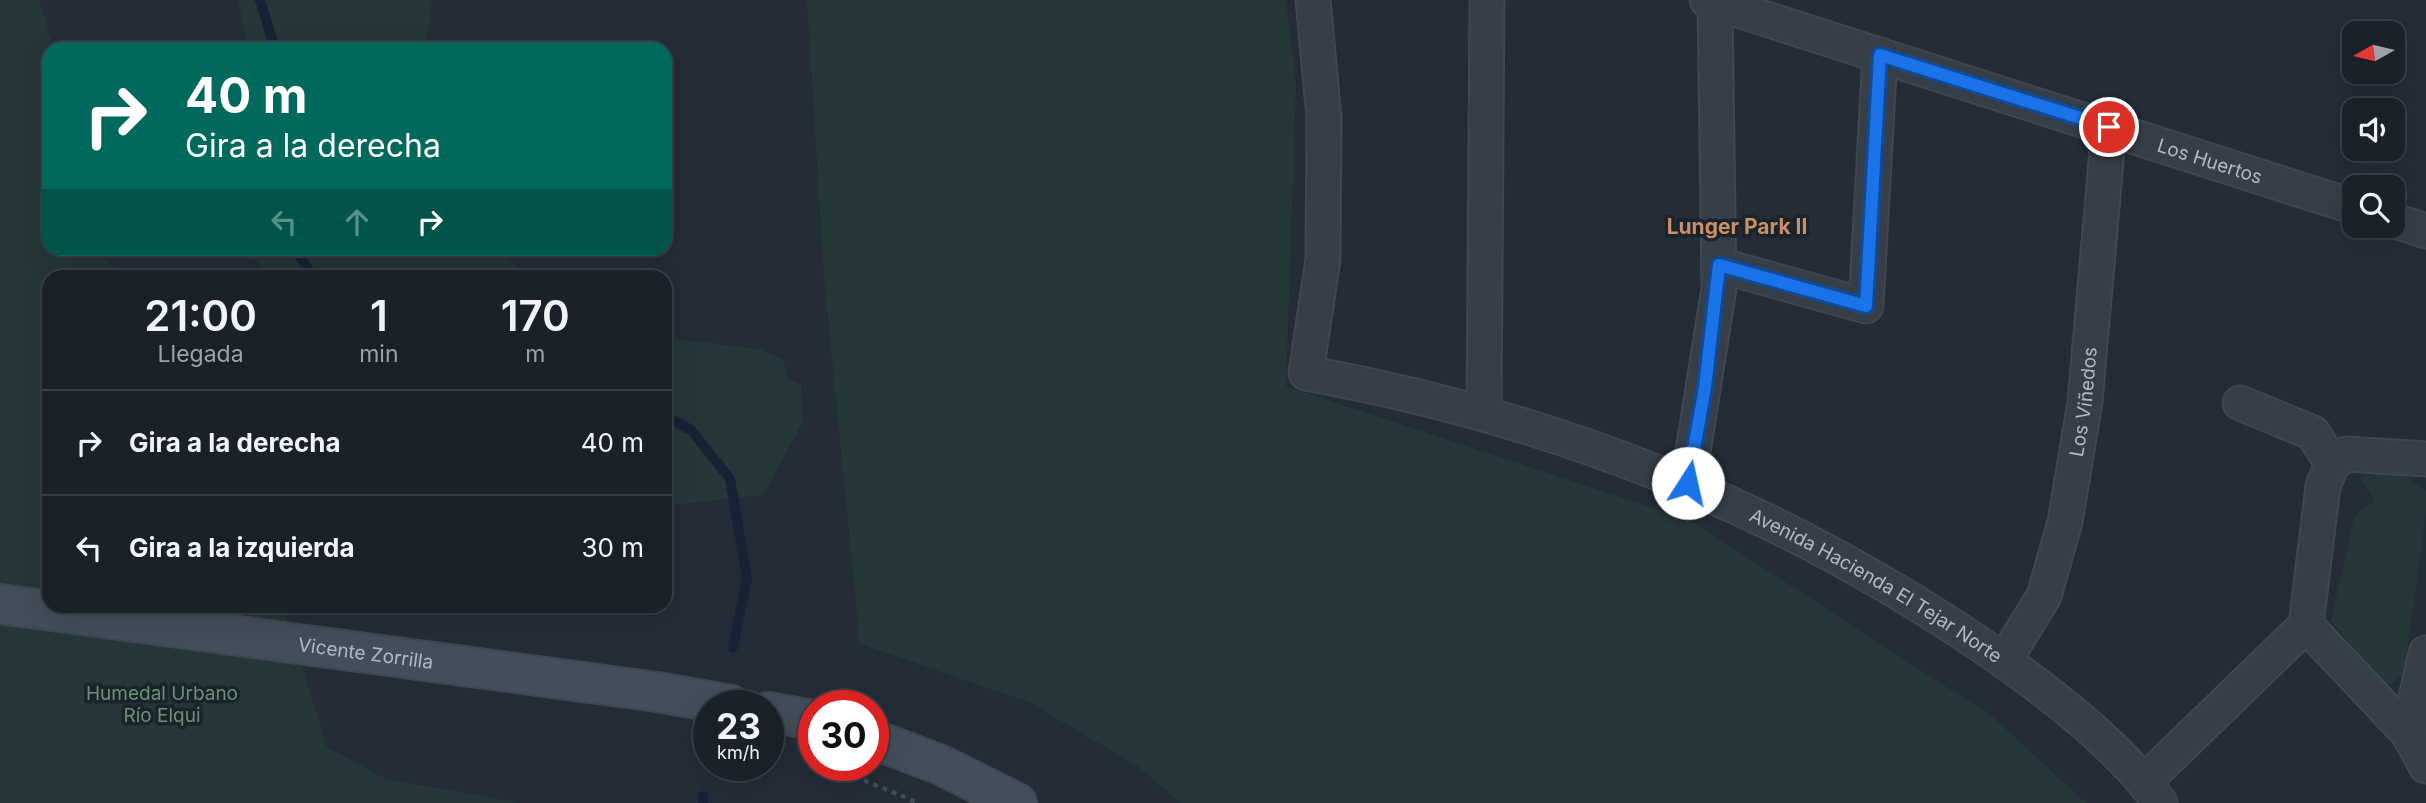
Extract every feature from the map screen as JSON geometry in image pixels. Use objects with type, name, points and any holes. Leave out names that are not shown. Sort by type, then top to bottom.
[{"type":"main road","name":"Vicente Zorrilla","points":[[0,604],[42,610]]},
{"type":"main road","name":"Vicente Zorrilla","points":[[65,613],[693,698]]},
{"type":"main road","points":[[889,745],[941,765],[1017,803]]},
{"type":"street","name":"Avenida Hacienda El Tejar Norte","points":[[1312,0],[1324,117],[1323,259],[1306,373],[1484,412],[1609,452],[1688,483],[1770,520],[1851,563],[2040,684],[2152,792]]},
{"type":"street","points":[[1484,412],[1487,0]]},
{"type":"street","points":[[1688,483],[1705,387],[1719,265],[1711,1]]},
{"type":"street","name":"Los Huertos","points":[[1711,1],[2342,203]]},
{"type":"street","points":[[1719,265],[1866,306],[1880,55]]},
{"type":"street","name":"Los Viñedos","points":[[2004,661],[2044,596],[2066,522],[2085,402],[2109,127]]},
{"type":"street","points":[[2405,224],[2426,231]]},
{"type":"street","points":[[2240,403],[2313,433],[2332,464]]},
{"type":"street","points":[[2152,792],[2306,625],[2323,486],[2332,464],[2346,454],[2426,459]]},
{"type":"street","points":[[2306,625],[2408,733],[2426,766]]},
{"type":"street","points":[[2408,733],[2426,653]]},
{"type":"path","points":[[866,781],[919,803]]},
{"type":"green space","name":"Humedal Urbano Río Elqui","points":[[0,0],[39,0],[52,42],[42,42],[42,256],[100,256],[117,270],[42,270],[42,613],[285,613],[327,747],[386,779],[521,803],[0,803]]},
{"type":"green space","points":[[238,0],[432,0],[427,42],[244,42],[246,38]]},
{"type":"green space","points":[[807,0],[1286,0],[1296,86],[1286,386],[1690,520],[1993,717],[2086,803],[1181,803],[1137,766],[1029,702],[860,644],[824,278]]},
{"type":"green space","points":[[251,256],[507,256],[520,270],[266,270]]},
{"type":"green space","points":[[672,339],[759,349],[783,359],[788,378],[801,384],[803,422],[763,495],[672,505]]},
{"type":"green space","points":[[2391,472],[2406,476],[2426,491],[2426,512],[2404,674],[2386,687],[2331,621],[2355,515],[2375,501],[2359,477]]},
{"type":"waterway","points":[[260,0],[273,42]]},
{"type":"waterway","points":[[299,256],[309,270]]},
{"type":"waterway","points":[[672,420],[691,430],[730,479],[747,578],[733,647]]},
{"type":"waterway","points":[[703,796],[703,803]]},
{"type":"district","name":"Lunger Park II","points":[[1737,227]]},
{"type":"route","points":[[1688,483],[1705,387],[1719,288],[1719,265],[1866,306],[1880,55],[2109,127]]}]
